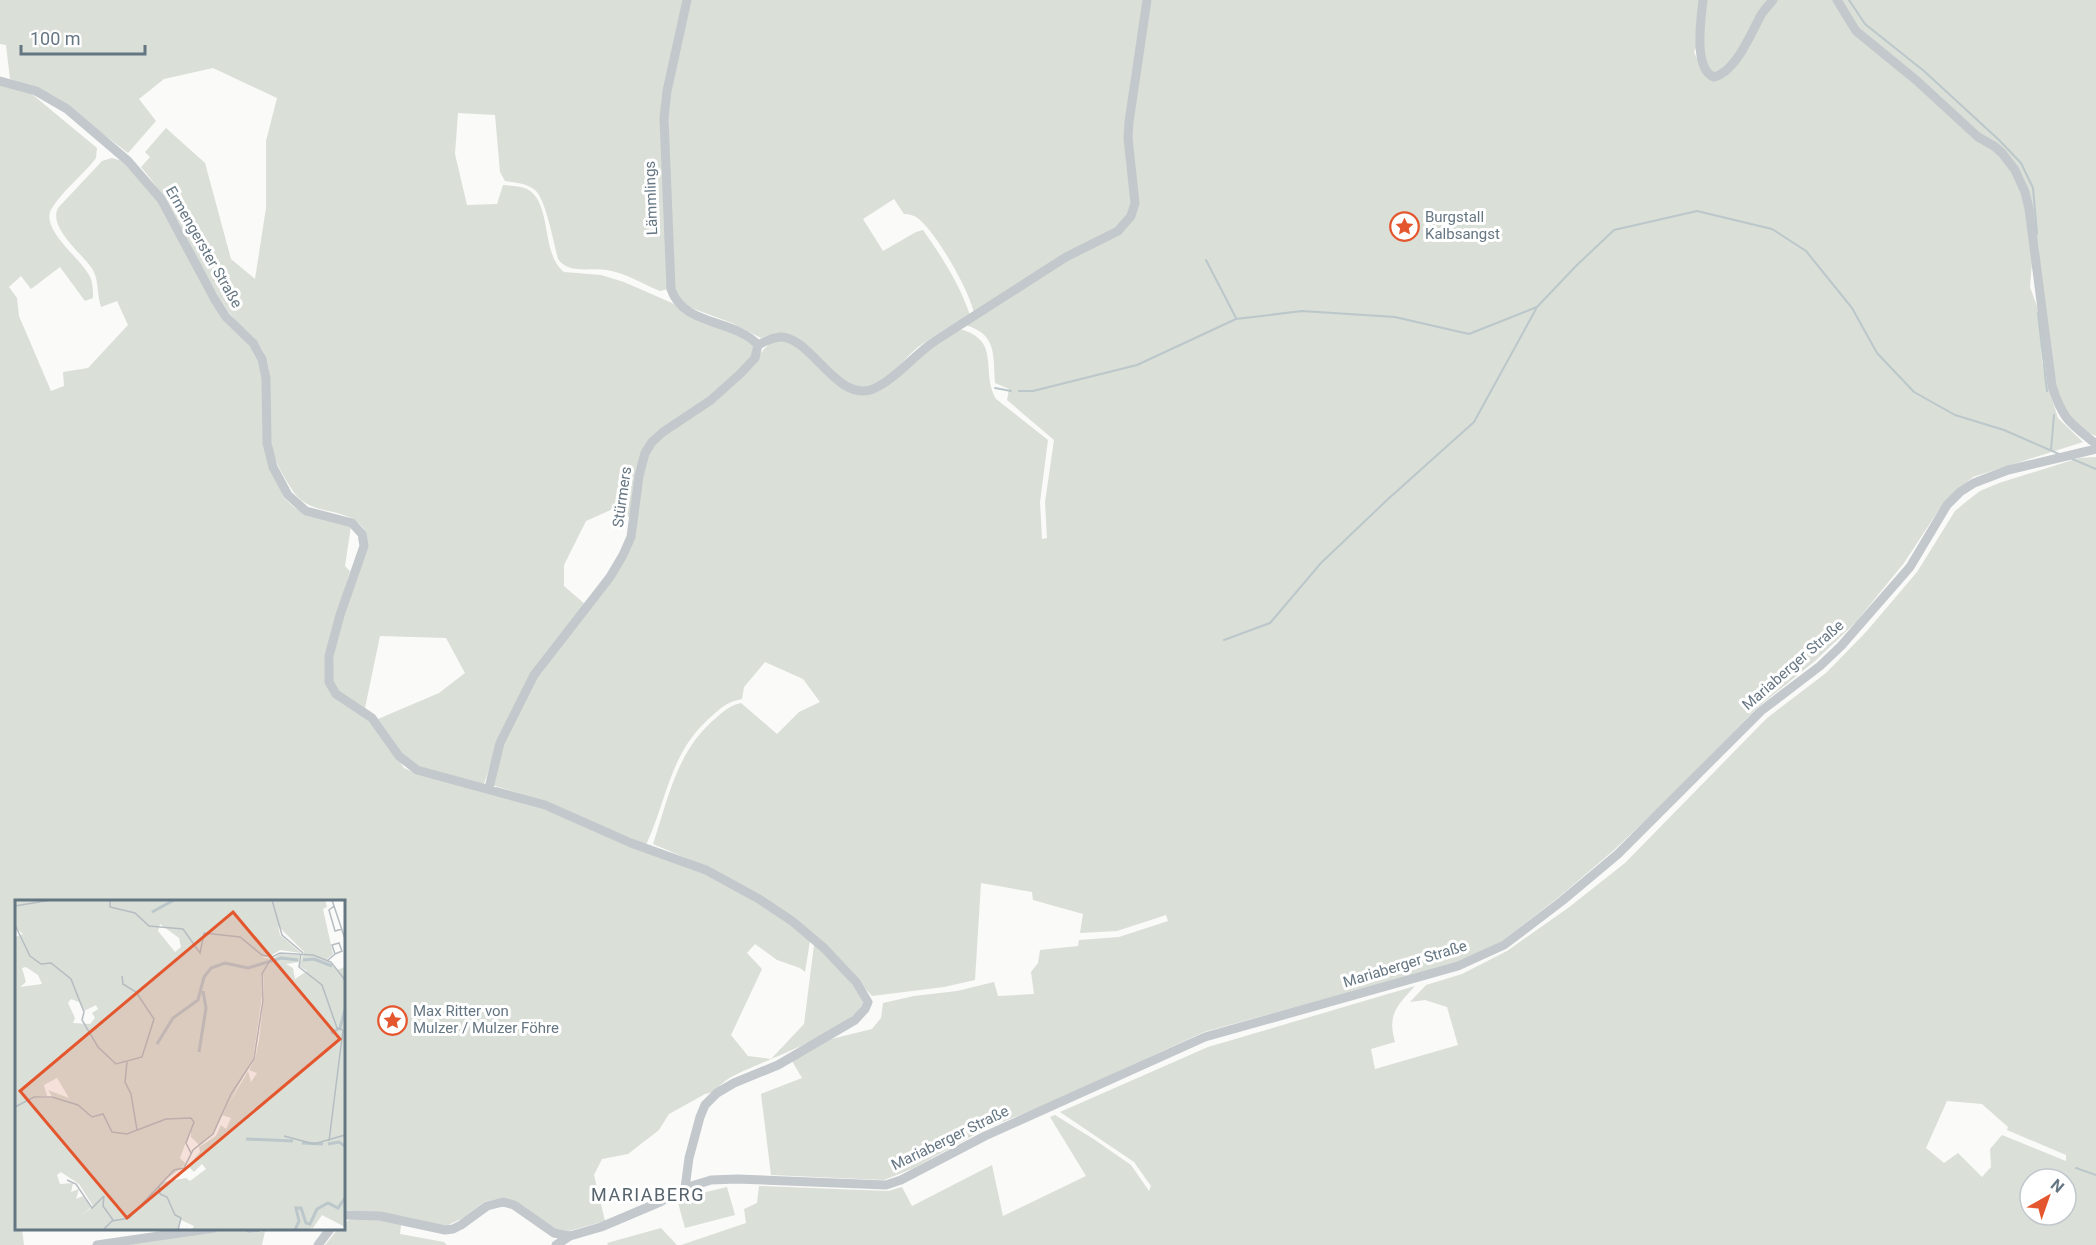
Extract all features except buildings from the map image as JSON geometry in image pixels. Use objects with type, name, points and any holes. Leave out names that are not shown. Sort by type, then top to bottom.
[{"type":"street","name":"Lämmlings","points":[[687,0],[667,91],[664,118],[671,289],[675,300],[683,309],[739,331],[758,345]]},
{"type":"street","points":[[758,345],[769,339],[782,337],[796,342],[848,387],[860,391],[874,388],[889,380],[920,351],[935,341],[1066,257],[1118,231],[1131,216],[1135,203],[1128,138],[1147,0]]},
{"type":"street","points":[[1703,0],[1700,28],[1702,65],[1707,74],[1714,77],[1726,71],[1745,46],[1761,14],[1773,0]]},
{"type":"street","points":[[1838,0],[1856,31],[1943,103],[1978,137],[1994,146],[2015,170],[2025,192],[2029,209],[2052,386],[2059,409],[2067,421],[2096,446]]},
{"type":"street","name":"Ermengerster Straße","points":[[0,81],[26,87],[49,97],[67,109],[129,161],[152,187],[161,199],[226,317],[253,343],[262,359],[266,378],[267,443],[273,467],[288,495],[306,511],[352,523],[362,534],[364,546],[340,615],[329,657],[328,674],[332,689],[345,702],[372,718],[407,764],[425,773],[545,805],[631,843],[706,870],[759,899],[792,921],[824,948],[856,982],[868,1002],[855,1020],[778,1065],[734,1083],[717,1093],[705,1105],[689,1158],[685,1188]]},
{"type":"street","name":"Stürmers","points":[[487,788],[500,743],[534,675],[610,577],[631,537],[645,453],[652,442],[726,387],[755,358],[758,345]]},
{"type":"street","name":"Mariaberger Straße","points":[[556,1245],[570,1236],[601,1227],[660,1202],[685,1188],[711,1180],[886,1185],[894,1183],[986,1136],[1205,1037],[1458,966],[1503,945],[1562,901],[1618,854],[1761,711],[1820,666],[1841,646],[1910,567],[1947,505],[1960,492],[1983,478],[2082,452],[2096,446]]},
{"type":"street","points":[[345,1215],[380,1216],[445,1230],[461,1225],[487,1206],[503,1202],[514,1205],[554,1233],[570,1236]]},
{"type":"street","points":[[97,1245],[200,1230]]},
{"type":"street","points":[[318,1245],[329,1230]]},
{"type":"shaded area","points":[[0,0],[685,0],[664,91],[668,289],[660,291],[614,271],[574,269],[563,264],[558,259],[540,196],[529,186],[505,181],[500,172],[495,115],[458,113],[455,154],[467,205],[497,204],[503,185],[527,189],[540,205],[552,253],[564,272],[601,275],[624,282],[672,303],[682,311],[729,329],[755,347],[752,357],[724,386],[650,441],[632,519],[615,508],[586,521],[564,565],[564,586],[586,605],[533,674],[494,755],[484,784],[419,767],[402,753],[378,719],[439,693],[465,673],[446,638],[380,636],[365,708],[346,698],[335,687],[332,671],[338,633],[366,532],[350,517],[308,504],[299,498],[288,483],[278,466],[272,448],[270,381],[264,353],[228,311],[172,210],[141,167],[150,157],[145,152],[166,128],[205,163],[231,259],[255,279],[266,208],[266,141],[277,98],[213,68],[164,79],[139,99],[156,121],[128,153],[52,95],[10,79],[6,45],[0,44]]},
{"type":"shaded area","points":[[690,0],[1144,0],[1130,85],[1133,193],[1129,215],[1117,229],[974,313],[952,264],[936,238],[919,219],[904,214],[894,199],[863,219],[883,251],[923,230],[950,271],[970,315],[918,347],[882,380],[867,386],[853,385],[841,378],[806,345],[793,337],[779,334],[761,338],[732,323],[686,306],[674,289],[666,136],[670,91]]},
{"type":"shaded area","points":[[1149,0],[1699,0],[1697,46],[1694,52],[1704,74],[1719,79],[1775,0],[2096,0],[2096,436],[2086,432],[2069,419],[2054,385],[2041,286],[2038,243],[2032,262],[2030,287],[2039,312],[2042,361],[2046,381],[2058,418],[2083,442],[1973,477],[1944,502],[1904,563],[1856,622],[1815,661],[1757,708],[1671,796],[1614,850],[1502,941],[1460,962],[1204,1032],[1047,1104],[983,1130],[914,1168],[884,1180],[771,1175],[761,1094],[802,1078],[792,1061],[823,1041],[872,1029],[881,1018],[883,1003],[914,996],[957,991],[994,982],[998,996],[1034,994],[1031,972],[1038,963],[1040,950],[1078,946],[1079,940],[1119,937],[1168,921],[1166,915],[1117,931],[1080,933],[1083,914],[1033,900],[1032,892],[981,883],[975,980],[944,987],[872,996],[826,946],[707,867],[653,844],[683,759],[703,730],[720,714],[731,706],[741,703],[777,734],[799,712],[820,702],[803,679],[765,662],[744,687],[742,699],[717,711],[699,728],[688,743],[672,775],[646,845],[547,802],[492,785],[498,756],[536,677],[625,557],[644,464],[654,444],[757,360],[766,347],[776,341],[785,341],[795,345],[837,381],[868,393],[921,353],[960,329],[973,334],[986,349],[996,399],[1048,440],[1040,502],[1042,539],[1047,538],[1045,502],[1054,440],[1007,400],[1009,389],[995,383],[993,354],[988,340],[983,334],[965,325],[1133,216],[1131,138]]},
{"type":"shaded area","points":[[1705,0],[1770,0],[1743,45],[1724,69],[1711,74],[1703,55]]},
{"type":"shaded area","points":[[0,84],[25,90],[33,95],[97,148],[96,158],[61,196],[49,216],[56,235],[87,271],[93,286],[93,298],[85,301],[60,267],[31,289],[21,276],[9,287],[17,298],[19,316],[51,391],[64,386],[63,372],[88,368],[128,325],[117,301],[101,307],[93,270],[62,232],[56,216],[58,208],[102,161],[112,158],[122,161],[158,201],[222,319],[249,345],[259,361],[263,379],[271,468],[284,498],[305,513],[351,526],[345,566],[350,571],[325,655],[326,683],[370,720],[404,768],[544,809],[705,872],[757,901],[790,923],[810,941],[805,972],[777,960],[755,944],[747,953],[762,969],[731,1035],[748,1056],[771,1059],[728,1079],[712,1092],[669,1114],[659,1130],[628,1154],[602,1159],[594,1175],[605,1221],[569,1231],[556,1229],[502,1198],[484,1202],[463,1218],[446,1226],[382,1213],[345,1210],[345,900],[15,900],[15,1230],[22,1230],[24,1245],[0,1245]]},
{"type":"shaded area","points":[[2096,457],[2096,1245],[681,1245],[746,1223],[744,1209],[757,1203],[759,1186],[888,1191],[902,1187],[912,1206],[992,1165],[1003,1216],[1086,1176],[1050,1117],[1055,1115],[1131,1165],[1149,1191],[1151,1186],[1134,1162],[1060,1112],[1208,1047],[1415,986],[1395,1011],[1392,1024],[1395,1042],[1371,1049],[1375,1069],[1458,1045],[1447,1007],[1425,1000],[1410,1002],[1426,985],[1462,974],[1507,951],[1568,908],[1625,863],[1767,718],[1826,673],[1866,632],[1917,572],[1955,511],[1980,491],[2079,458]],"holes":[[[1947,1101],[1982,1104],[2008,1127],[2007,1130],[2066,1155],[2066,1161],[2002,1135],[1990,1149],[1991,1167],[1982,1177],[1958,1153],[1944,1163],[1926,1148]]]},
{"type":"shaded area","points":[[814,945],[817,945],[852,984],[863,1002],[855,1013],[823,1035],[771,1059],[804,1024]]},
{"type":"shaded area","points":[[727,1187],[735,1215],[685,1228],[677,1199]]},
{"type":"shaded area","points":[[380,1219],[401,1225],[400,1234],[444,1242],[447,1245],[325,1245],[337,1230],[345,1230],[345,1222],[349,1220]]},
{"type":"shaded area","points":[[661,1228],[677,1245],[608,1245],[607,1243]]},
{"type":"shaded area","points":[[226,1230],[256,1233],[265,1231],[262,1245],[114,1245]]},
{"type":"waterway","points":[[1849,0],[1865,24],[1924,71],[2021,163],[2033,188],[2037,234]]},
{"type":"waterway","points":[[1019,391],[1033,391],[1137,365],[1236,319],[1302,311],[1395,317],[1469,334],[1537,307],[1614,230],[1697,211],[1772,229],[1806,251],[1852,308],[1877,353],[1914,392],[1955,415],[2004,430],[2059,454]]},
{"type":"waterway","points":[[1206,260],[1236,318]]},
{"type":"waterway","points":[[1224,640],[1270,623],[1321,563],[1474,422],[1536,309]]},
{"type":"waterway","points":[[2038,313],[2047,391]]},
{"type":"waterway","points":[[995,388],[1011,391]]},
{"type":"waterway","points":[[2051,450],[2054,415]]},
{"type":"waterway","points":[[2070,458],[2096,469]]},
{"type":"waterway","points":[[2078,1169],[2096,1175]]},
{"type":"place","name":"Burgstall Kalbsangst","points":[[1404,226]]},
{"type":"place","name":"Max Ritter von Mulzer / Mulzer Föhre","points":[[392,1020]]},
{"type":"district","name":"MARIABERG","points":[[648,1195]]}]
